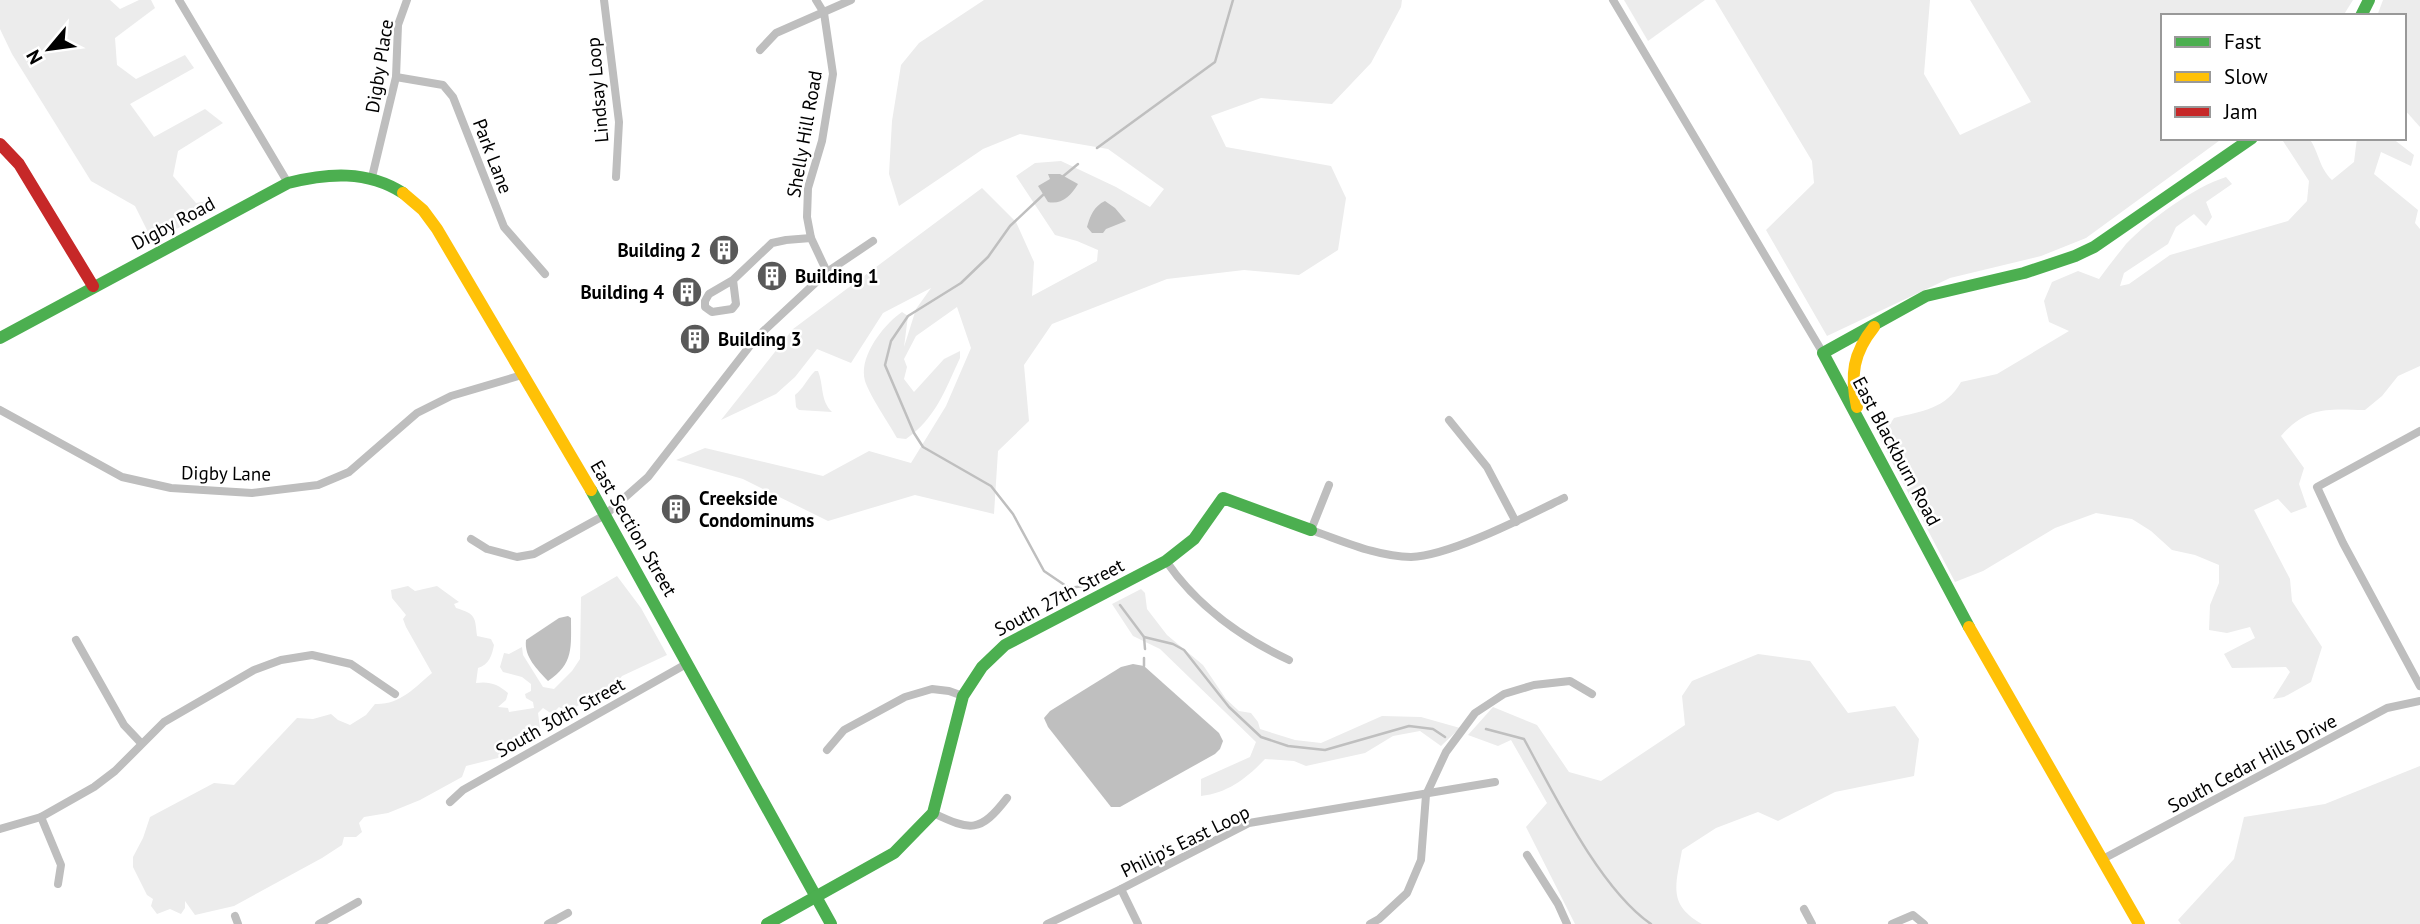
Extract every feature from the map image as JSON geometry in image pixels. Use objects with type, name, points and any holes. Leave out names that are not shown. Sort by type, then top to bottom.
[{"type":"street","points":[[179,0],[288,183]]},
{"type":"street","name":"Digby Place","points":[[372,177],[396,76],[398,26],[407,0]]},
{"type":"street","name":"Lindsay Loop","points":[[604,0],[619,122],[616,177]]},
{"type":"street","name":"Shelly Hill Road","points":[[816,0],[824,13],[833,74],[822,141],[808,188],[807,217],[811,238],[827,272]]},
{"type":"street","points":[[760,50],[776,33],[851,0]]},
{"type":"street","name":"East Blackburn Road","points":[[1614,0],[1823,353],[1968,624],[2138,924]]},
{"type":"street","name":"Park Lane","points":[[396,76],[443,85],[453,97],[504,227],[545,274]]},
{"type":"street","points":[[1823,353],[1926,296],[2037,270],[2094,247],[2249,140]]},
{"type":"street","points":[[0,144],[19,164],[93,286]]},
{"type":"street","name":"Digby Road","points":[[0,338],[288,183],[332,173],[372,177]]},
{"type":"street","name":"East Section Street","points":[[372,177],[399,191],[425,211],[449,249],[605,515],[831,924]]},
{"type":"street","points":[[733,280],[736,304],[732,309],[712,312],[705,307],[709,294],[733,280],[772,243],[811,238]]},
{"type":"street","points":[[471,539],[487,549],[517,557],[534,554],[605,515],[648,477],[756,338],[827,272],[873,241]]},
{"type":"street","points":[[1862,427],[1853,392],[1852,369],[1857,350],[1879,322]]},
{"type":"street","name":"Digby Lane","points":[[0,410],[122,477],[171,488],[252,493],[318,485],[349,472],[417,413],[451,396],[522,375]]},
{"type":"street","points":[[1449,420],[1487,467],[1516,522]]},
{"type":"street","points":[[2420,431],[2317,487],[2343,543],[2420,686]]},
{"type":"street","points":[[1329,485],[1311,530],[1372,551],[1412,557],[1445,550],[1516,522],[1564,498]]},
{"type":"street","name":"South 27th Street","points":[[767,924],[894,853],[933,813],[963,696],[982,667],[1005,645],[1166,561],[1194,539],[1223,498],[1311,530]]},
{"type":"street","points":[[1166,561],[1189,592],[1259,646],[1289,660]]},
{"type":"street","points":[[76,640],[124,725],[141,743]]},
{"type":"street","points":[[0,829],[41,817],[94,786],[115,771],[164,722],[254,670],[281,660],[312,655],[351,664],[395,694]]},
{"type":"street","name":"South 30th Street","points":[[450,802],[463,790],[688,663]]},
{"type":"street","points":[[1370,924],[1407,893],[1421,860],[1426,795],[1446,752],[1475,713],[1504,694],[1534,685],[1570,681],[1592,694]]},
{"type":"street","points":[[827,750],[844,730],[905,697],[932,689],[963,696]]},
{"type":"street","name":"South Cedar Hills Drive","points":[[2101,860],[2387,708],[2420,701]]},
{"type":"street","name":"Philip's East Loop","points":[[1047,924],[1249,823],[1495,782]]},
{"type":"street","points":[[933,813],[959,825],[975,825],[993,817],[1007,798]]},
{"type":"street","points":[[41,817],[61,864],[58,884]]},
{"type":"street","points":[[1527,855],[1558,904],[1567,924]]},
{"type":"street","points":[[1121,889],[1138,924]]},
{"type":"street","points":[[319,924],[358,902]]},
{"type":"street","points":[[1804,909],[1812,924]]},
{"type":"street","points":[[548,924],[568,913]]},
{"type":"street","points":[[1892,924],[1913,915],[1924,924]]},
{"type":"shaded area","points":[[0,0],[110,0],[120,9],[139,0],[151,0],[155,8],[115,38],[117,65],[136,79],[185,55],[194,68],[130,104],[154,137],[205,109],[223,123],[178,151],[173,176],[196,203],[214,200],[215,211],[152,240],[135,206],[91,181],[12,54],[0,29]]},
{"type":"shaded area","points":[[984,0],[1402,0],[1401,7],[1371,63],[1332,104],[1261,98],[1211,116],[1226,147],[1331,166],[1346,198],[1338,250],[1299,275],[1244,270],[1167,279],[1052,324],[1024,365],[1029,421],[998,451],[994,514],[915,495],[828,521],[743,479],[676,460],[705,448],[823,476],[869,451],[911,463],[946,406],[971,348],[957,307],[916,336],[904,359],[907,367],[904,379],[914,392],[944,359],[960,351],[960,358],[939,403],[925,422],[906,439],[897,438],[871,394],[865,381],[865,362],[874,342],[902,312],[908,316],[904,347],[916,309],[931,288],[883,313],[851,363],[817,349],[795,377],[776,394],[721,420],[793,329],[982,188],[1016,222],[1034,262],[1032,296],[1097,261],[1098,250],[1055,235],[1016,176],[1035,163],[1061,161],[1116,187],[1150,207],[1164,189],[1108,149],[1020,134],[983,149],[899,206],[889,174],[892,121],[901,65],[919,43]]},
{"type":"shaded area","points":[[1624,0],[1705,0],[1648,41]]},
{"type":"shaded area","points":[[1715,0],[1930,0],[1924,74],[1960,135],[2031,102],[1970,0],[2353,0],[2344,14],[2161,14],[2161,140],[2220,140],[2086,238],[2041,256],[1950,278],[1827,336],[1766,230],[1814,183],[1812,161]]},
{"type":"shaded area","points":[[2383,0],[2420,0],[2420,127],[2406,111],[2406,14],[2378,14]]},
{"type":"shaded area","points":[[2310,140],[2324,170],[2332,180],[2354,162],[2357,140],[2395,140],[2414,155],[2411,166],[2381,152],[2374,174],[2418,210],[2415,223],[2420,229],[2420,366],[2398,376],[2382,396],[2365,410],[2329,410],[2309,414],[2281,436],[2304,468],[2299,484],[2307,507],[2291,513],[2278,499],[2254,510],[2290,579],[2292,601],[2322,647],[2311,682],[2284,697],[2273,699],[2290,672],[2286,667],[2232,668],[2224,654],[2255,638],[2250,627],[2227,633],[2209,630],[2210,605],[2219,583],[2219,565],[2195,555],[2172,550],[2151,531],[2132,519],[2096,513],[2055,528],[1983,571],[1955,582],[1880,439],[1894,418],[1941,403],[1961,382],[1997,374],[2069,331],[2049,322],[2044,301],[2052,282],[2078,271],[2099,279],[2126,244],[2159,215],[2200,188],[2226,177],[2232,184],[2206,202],[2212,217],[2206,226],[2194,214],[2176,227],[2168,244],[2124,273],[2120,286],[2129,284],[2170,255],[2288,221],[2307,201],[2309,181],[2283,141]]},
{"type":"shaded area","points":[[1048,174],[1060,174],[1078,184],[1065,199],[1048,202],[1038,186],[1050,179]]},
{"type":"shaded area","points":[[1105,201],[1126,221],[1106,229],[1103,233],[1092,233],[1087,227],[1090,219],[1095,209]]},
{"type":"shaded area","points":[[815,371],[818,371],[824,398],[832,412],[799,410],[796,407],[795,395]]},
{"type":"shaded area","points":[[617,576],[641,608],[667,655],[622,676],[616,684],[567,712],[559,707],[552,714],[543,708],[538,713],[540,728],[536,735],[517,743],[513,749],[498,758],[466,766],[462,777],[420,800],[388,813],[364,817],[359,823],[362,832],[356,837],[344,837],[342,845],[322,858],[234,906],[195,915],[185,901],[181,914],[170,909],[157,914],[151,906],[153,899],[147,895],[133,867],[133,857],[150,817],[214,783],[234,785],[297,718],[313,719],[331,714],[350,725],[366,715],[375,704],[399,699],[432,673],[406,627],[403,619],[406,615],[392,598],[391,590],[408,586],[415,591],[437,586],[459,602],[454,604],[456,608],[473,617],[477,636],[491,639],[494,645],[487,662],[478,668],[476,683],[493,684],[508,693],[506,700],[498,707],[508,708],[509,712],[534,708],[533,702],[526,698],[525,694],[531,691],[531,684],[522,677],[503,672],[500,667],[504,653],[509,654],[522,647],[523,655],[543,687],[554,689],[580,659],[581,597]]},
{"type":"shaded area","points":[[1141,589],[1145,593],[1147,609],[1167,635],[1203,665],[1226,699],[1239,711],[1251,713],[1260,729],[1295,740],[1321,743],[1382,716],[1421,717],[1460,728],[1441,746],[1420,731],[1393,736],[1365,753],[1306,766],[1294,761],[1265,759],[1236,784],[1220,792],[1201,796],[1201,779],[1250,757],[1256,742],[1160,649],[1133,636],[1112,604]]},
{"type":"shaded area","points":[[559,618],[571,618],[571,638],[567,661],[548,681],[529,657],[526,640]]},
{"type":"shaded area","points":[[1758,654],[1810,661],[1848,713],[1895,706],[1919,739],[1914,776],[1835,792],[1778,821],[1758,812],[1716,828],[1682,850],[1676,884],[1679,901],[1691,917],[1702,924],[1575,924],[1526,827],[1547,803],[1511,740],[1498,746],[1468,735],[1493,707],[1537,725],[1569,772],[1601,781],[1685,725],[1682,696],[1692,681]]},
{"type":"shaded area","points":[[1133,664],[1144,666],[1219,733],[1223,741],[1215,754],[1120,807],[1111,807],[1048,727],[1044,718],[1050,711],[1121,667]]},
{"type":"shaded area","points":[[2420,766],[2420,924],[2181,924],[2178,920],[2234,859],[2244,817],[2325,804]]},
{"type":"waterway","points":[[1097,148],[1215,62],[1233,0]]},
{"type":"waterway","points":[[1061,178],[1078,164]]},
{"type":"waterway","points":[[1044,194],[1010,226],[988,257],[961,283],[908,316],[891,341],[885,365],[914,433],[923,447],[991,486],[1013,514],[1044,571],[1069,588],[1098,584]]},
{"type":"waterway","points":[[1120,605],[1144,637],[1173,644],[1184,650],[1229,707],[1261,737],[1288,746],[1325,750],[1409,726],[1433,729],[1445,737]]},
{"type":"waterway","points":[[1144,637],[1145,649]]},
{"type":"waterway","points":[[1144,658],[1144,666]]},
{"type":"waterway","points":[[1486,729],[1524,739],[1596,865],[1632,908],[1651,924]]},
{"type":"traffic: fast","points":[[2362,14],[2369,0]]},
{"type":"traffic: fast","points":[[1969,627],[1823,353],[1926,296],[2024,273],[2094,247],[2249,140]]},
{"type":"traffic: fast","points":[[0,338],[288,183],[318,177],[361,177],[375,180],[403,193]]},
{"type":"traffic: fast","points":[[591,490],[831,924]]},
{"type":"traffic: fast","points":[[767,924],[894,853],[933,813],[963,696],[982,667],[1005,645],[1166,561],[1194,539],[1223,498],[1311,530]]},
{"type":"traffic: slow","points":[[403,193],[423,210],[437,229],[591,490]]},
{"type":"traffic: slow","points":[[1857,407],[1855,365],[1862,346],[1874,327]]},
{"type":"traffic: slow","points":[[1969,627],[2139,924]]},
{"type":"traffic: jam","points":[[0,144],[19,164],[93,286]]},
{"type":"place","name":"Building 2","points":[[724,250]]},
{"type":"place","name":"Building 1","points":[[772,276]]},
{"type":"place","name":"Building 4","points":[[687,292]]},
{"type":"place","name":"Building 3","points":[[695,339]]},
{"type":"place","name":"Creekside Condominums","points":[[676,509]]}]
